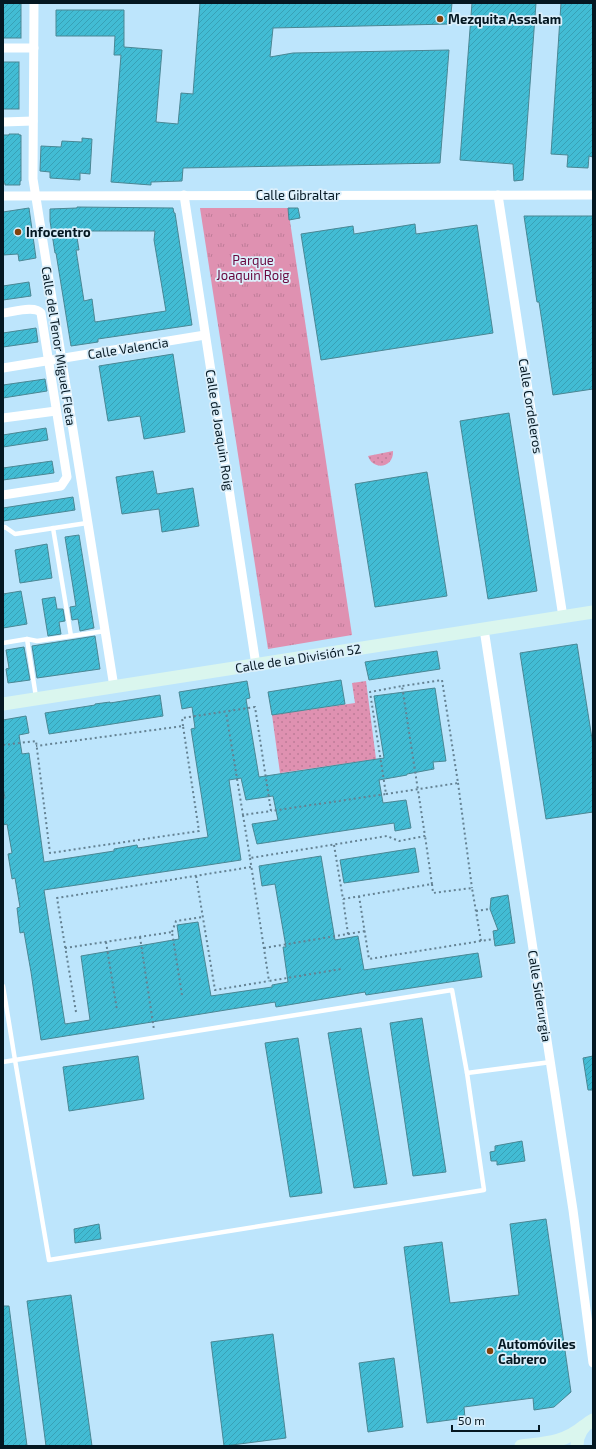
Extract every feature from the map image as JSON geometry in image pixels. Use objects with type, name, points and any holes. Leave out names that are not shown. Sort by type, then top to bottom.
[{"type":"main road","name":"Calle de la División 52","points":[[3,704],[593,612]]},
{"type":"main road","points":[[521,1446],[556,1442],[575,1433],[590,1421]]},
{"type":"main road","points":[[577,1446],[579,1435],[590,1421]]},
{"type":"street","name":"Calle del Tenor Miguel Fleta","points":[[34,3],[33,179],[114,687]]},
{"type":"street","points":[[3,48],[34,48]]},
{"type":"street","points":[[3,122],[33,121]]},
{"type":"street","name":"Calle Gibraltar","points":[[3,196],[593,194]]},
{"type":"street","name":"Calle Cordeleros","points":[[498,195],[563,617]]},
{"type":"street","name":"Calle de Joaquin Roig","points":[[184,196],[256,665]]},
{"type":"street","points":[[3,313],[34,308],[39,310],[41,313],[66,477],[60,486],[3,494]]},
{"type":"street","name":"Calle Valencia","points":[[3,368],[205,335]]},
{"type":"street","points":[[3,418],[56,411]]},
{"type":"street","name":"Calle Siderurgia","points":[[484,629],[573,1210],[593,1363]]},
{"type":"lane","points":[[3,528],[5,527],[15,534],[87,523]]},
{"type":"lane","points":[[53,528],[71,636]]},
{"type":"lane","points":[[3,643],[27,639],[37,641],[105,631]]},
{"type":"lane","points":[[27,639],[36,699]]},
{"type":"lane","points":[[3,986],[15,1060],[49,1260],[484,1190],[468,1073],[452,990],[155,1037],[15,1060],[3,1062]]},
{"type":"lane","points":[[468,1073],[551,1062]]},
{"type":"path","points":[[386,794],[370,692],[442,680],[481,941]]},
{"type":"path","points":[[402,686],[434,893],[472,888]]},
{"type":"path","points":[[3,746],[36,741],[50,853],[199,831],[182,718],[255,707],[272,811]]},
{"type":"path","points":[[226,712],[270,980]]},
{"type":"path","points":[[36,746],[183,726]]},
{"type":"path","points":[[243,815],[458,783]]},
{"type":"path","points":[[250,858],[387,836],[399,841],[425,836]]},
{"type":"path","points":[[334,844],[348,934]]},
{"type":"path","points":[[76,1012],[57,898],[251,867]]},
{"type":"path","points":[[196,876],[215,990],[341,969]]},
{"type":"path","points":[[343,899],[432,884]]},
{"type":"path","points":[[359,896],[369,959],[494,939]]},
{"type":"path","points":[[476,911],[490,909]]},
{"type":"path","points":[[182,995],[172,932],[176,921],[203,916]]},
{"type":"path","points":[[264,948],[365,931]]},
{"type":"path","points":[[66,948],[172,932]]},
{"type":"path","points":[[140,937],[155,1037]]},
{"type":"path","points":[[106,942],[118,1010]]},
{"type":"green space","name":"Parque Joaquin Roig","points":[[200,208],[288,208],[352,635],[268,649]]},
{"type":"green space","points":[[393,451],[390,461],[383,466],[374,464],[368,456]]},
{"type":"green space","points":[[366,681],[376,759],[280,773],[272,715],[355,703],[352,683]]},
{"type":"building","points":[[3,3],[21,3],[21,38],[3,38]]},
{"type":"building","points":[[200,3],[452,3],[450,24],[273,28],[270,57],[293,53],[449,50],[440,163],[183,168],[182,181],[151,182],[151,185],[111,182],[121,55],[114,55],[115,36],[56,36],[56,10],[124,10],[124,47],[162,50],[156,122],[178,124],[181,93],[193,94]]},
{"type":"building","points":[[472,3],[536,3],[523,180],[514,181],[513,164],[460,160]]},
{"type":"building","points":[[561,3],[593,3],[593,157],[589,156],[588,168],[567,167],[568,155],[551,154]]},
{"type":"building","points":[[3,62],[19,62],[19,109],[3,109]]},
{"type":"building","points":[[3,135],[21,135],[20,185],[5,185],[5,183],[3,183]]},
{"type":"building","points":[[82,138],[92,139],[90,174],[80,173],[80,180],[50,178],[50,172],[40,171],[41,146],[61,147],[62,141],[82,142]]},
{"type":"building","name":"Infocentro","points":[[29,208],[36,258],[19,261],[18,254],[3,255],[3,212]]},
{"type":"building","points":[[173,208],[192,325],[98,339],[98,342],[71,346],[50,221],[50,209]],"holes":[[[76,231],[155,231],[154,240],[166,311],[95,322],[92,299],[84,301],[76,250],[79,250]]]},
{"type":"building","points":[[288,208],[298,208],[300,218],[289,220]]},
{"type":"building","points":[[524,216],[593,216],[593,389],[553,395]]},
{"type":"building","points":[[415,224],[416,234],[477,225],[493,333],[321,360],[301,234],[353,226],[354,234]]},
{"type":"building","points":[[29,282],[31,296],[3,300],[3,286]]},
{"type":"building","points":[[36,328],[38,342],[3,347],[3,333]]},
{"type":"building","points":[[173,354],[185,432],[144,439],[140,416],[108,421],[99,366]]},
{"type":"building","points":[[45,379],[47,391],[3,398],[3,385]]},
{"type":"building","points":[[509,413],[537,591],[488,599],[460,421]]},
{"type":"building","points":[[46,428],[48,440],[3,447],[3,435]]},
{"type":"building","points":[[52,461],[54,473],[3,480],[3,468]]},
{"type":"building","points":[[153,471],[157,494],[193,488],[199,526],[162,532],[159,509],[122,514],[116,477]]},
{"type":"building","points":[[427,472],[447,596],[375,607],[355,484]]},
{"type":"building","points":[[73,497],[75,510],[3,521],[3,508]]},
{"type":"building","points":[[79,535],[94,628],[80,631],[78,619],[72,620],[70,607],[76,606],[65,537]]},
{"type":"building","points":[[47,544],[52,578],[20,583],[15,550]]},
{"type":"building","points":[[21,591],[27,624],[3,628],[3,594]]},
{"type":"building","points":[[55,597],[57,609],[63,609],[65,621],[59,622],[61,634],[48,636],[42,599]]},
{"type":"building","points":[[95,636],[100,669],[37,678],[32,646]]},
{"type":"building","points":[[577,644],[593,745],[593,812],[546,819],[520,653]]},
{"type":"building","points":[[24,647],[30,680],[8,683],[6,669],[9,668],[6,650]]},
{"type":"building","points":[[437,651],[440,669],[369,680],[365,662]]},
{"type":"building","points":[[341,680],[345,704],[272,715],[268,692]]},
{"type":"building","points":[[247,681],[250,698],[246,699],[259,777],[384,758],[374,696],[435,688],[446,761],[433,762],[434,769],[379,780],[383,803],[406,800],[411,828],[395,831],[394,823],[257,844],[252,824],[278,820],[273,796],[246,800],[241,778],[229,780],[241,860],[44,890],[65,1024],[90,1020],[81,956],[179,939],[177,925],[198,922],[211,996],[272,987],[272,985],[288,982],[283,947],[286,947],[275,884],[262,886],[259,866],[321,856],[335,940],[358,936],[364,970],[478,953],[482,977],[366,995],[365,992],[276,1007],[275,1002],[41,1040],[24,932],[20,933],[17,908],[20,907],[15,878],[12,879],[8,854],[12,853],[7,824],[3,825],[3,798],[5,798],[3,787],[3,720],[26,716],[29,733],[19,735],[22,754],[29,753],[44,862],[114,851],[114,849],[137,845],[138,848],[208,837],[191,729],[195,728],[192,707],[182,709],[179,692]]},
{"type":"building","points":[[160,695],[163,716],[49,734],[45,713]]},
{"type":"building","points":[[415,848],[419,872],[344,883],[340,860]]},
{"type":"building","points":[[508,895],[515,943],[495,946],[493,931],[498,930],[490,909],[491,898]]},
{"type":"building","points":[[422,1018],[446,1172],[413,1176],[390,1023]]},
{"type":"building","points":[[361,1028],[387,1184],[354,1188],[328,1033]]},
{"type":"building","points":[[298,1038],[322,1193],[290,1197],[265,1043]]},
{"type":"building","points":[[138,1056],[144,1099],[69,1111],[63,1067]]},
{"type":"building","points":[[593,1056],[593,1090],[588,1090],[583,1058]]},
{"type":"building","points":[[522,1141],[525,1161],[497,1165],[497,1161],[491,1161],[490,1152],[495,1151],[495,1146]]},
{"type":"building","points":[[546,1219],[571,1392],[554,1407],[534,1410],[533,1398],[464,1407],[465,1418],[427,1423],[404,1247],[442,1242],[450,1303],[519,1295],[510,1224]]},
{"type":"building","points":[[99,1224],[101,1239],[75,1243],[74,1229]]},
{"type":"building","points":[[71,1295],[92,1446],[46,1446],[27,1301]]},
{"type":"building","points":[[3,1306],[9,1306],[27,1446],[3,1446]]},
{"type":"building","points":[[273,1334],[286,1438],[224,1446],[211,1342]]},
{"type":"building","points":[[394,1358],[403,1427],[368,1432],[359,1363]]},
{"type":"place","name":"Mezquita Assalam","points":[[440,19]]},
{"type":"place","name":"Infocentro","points":[[18,232]]},
{"type":"place","name":"Automóviles Cabrero","points":[[490,1351]]}]
